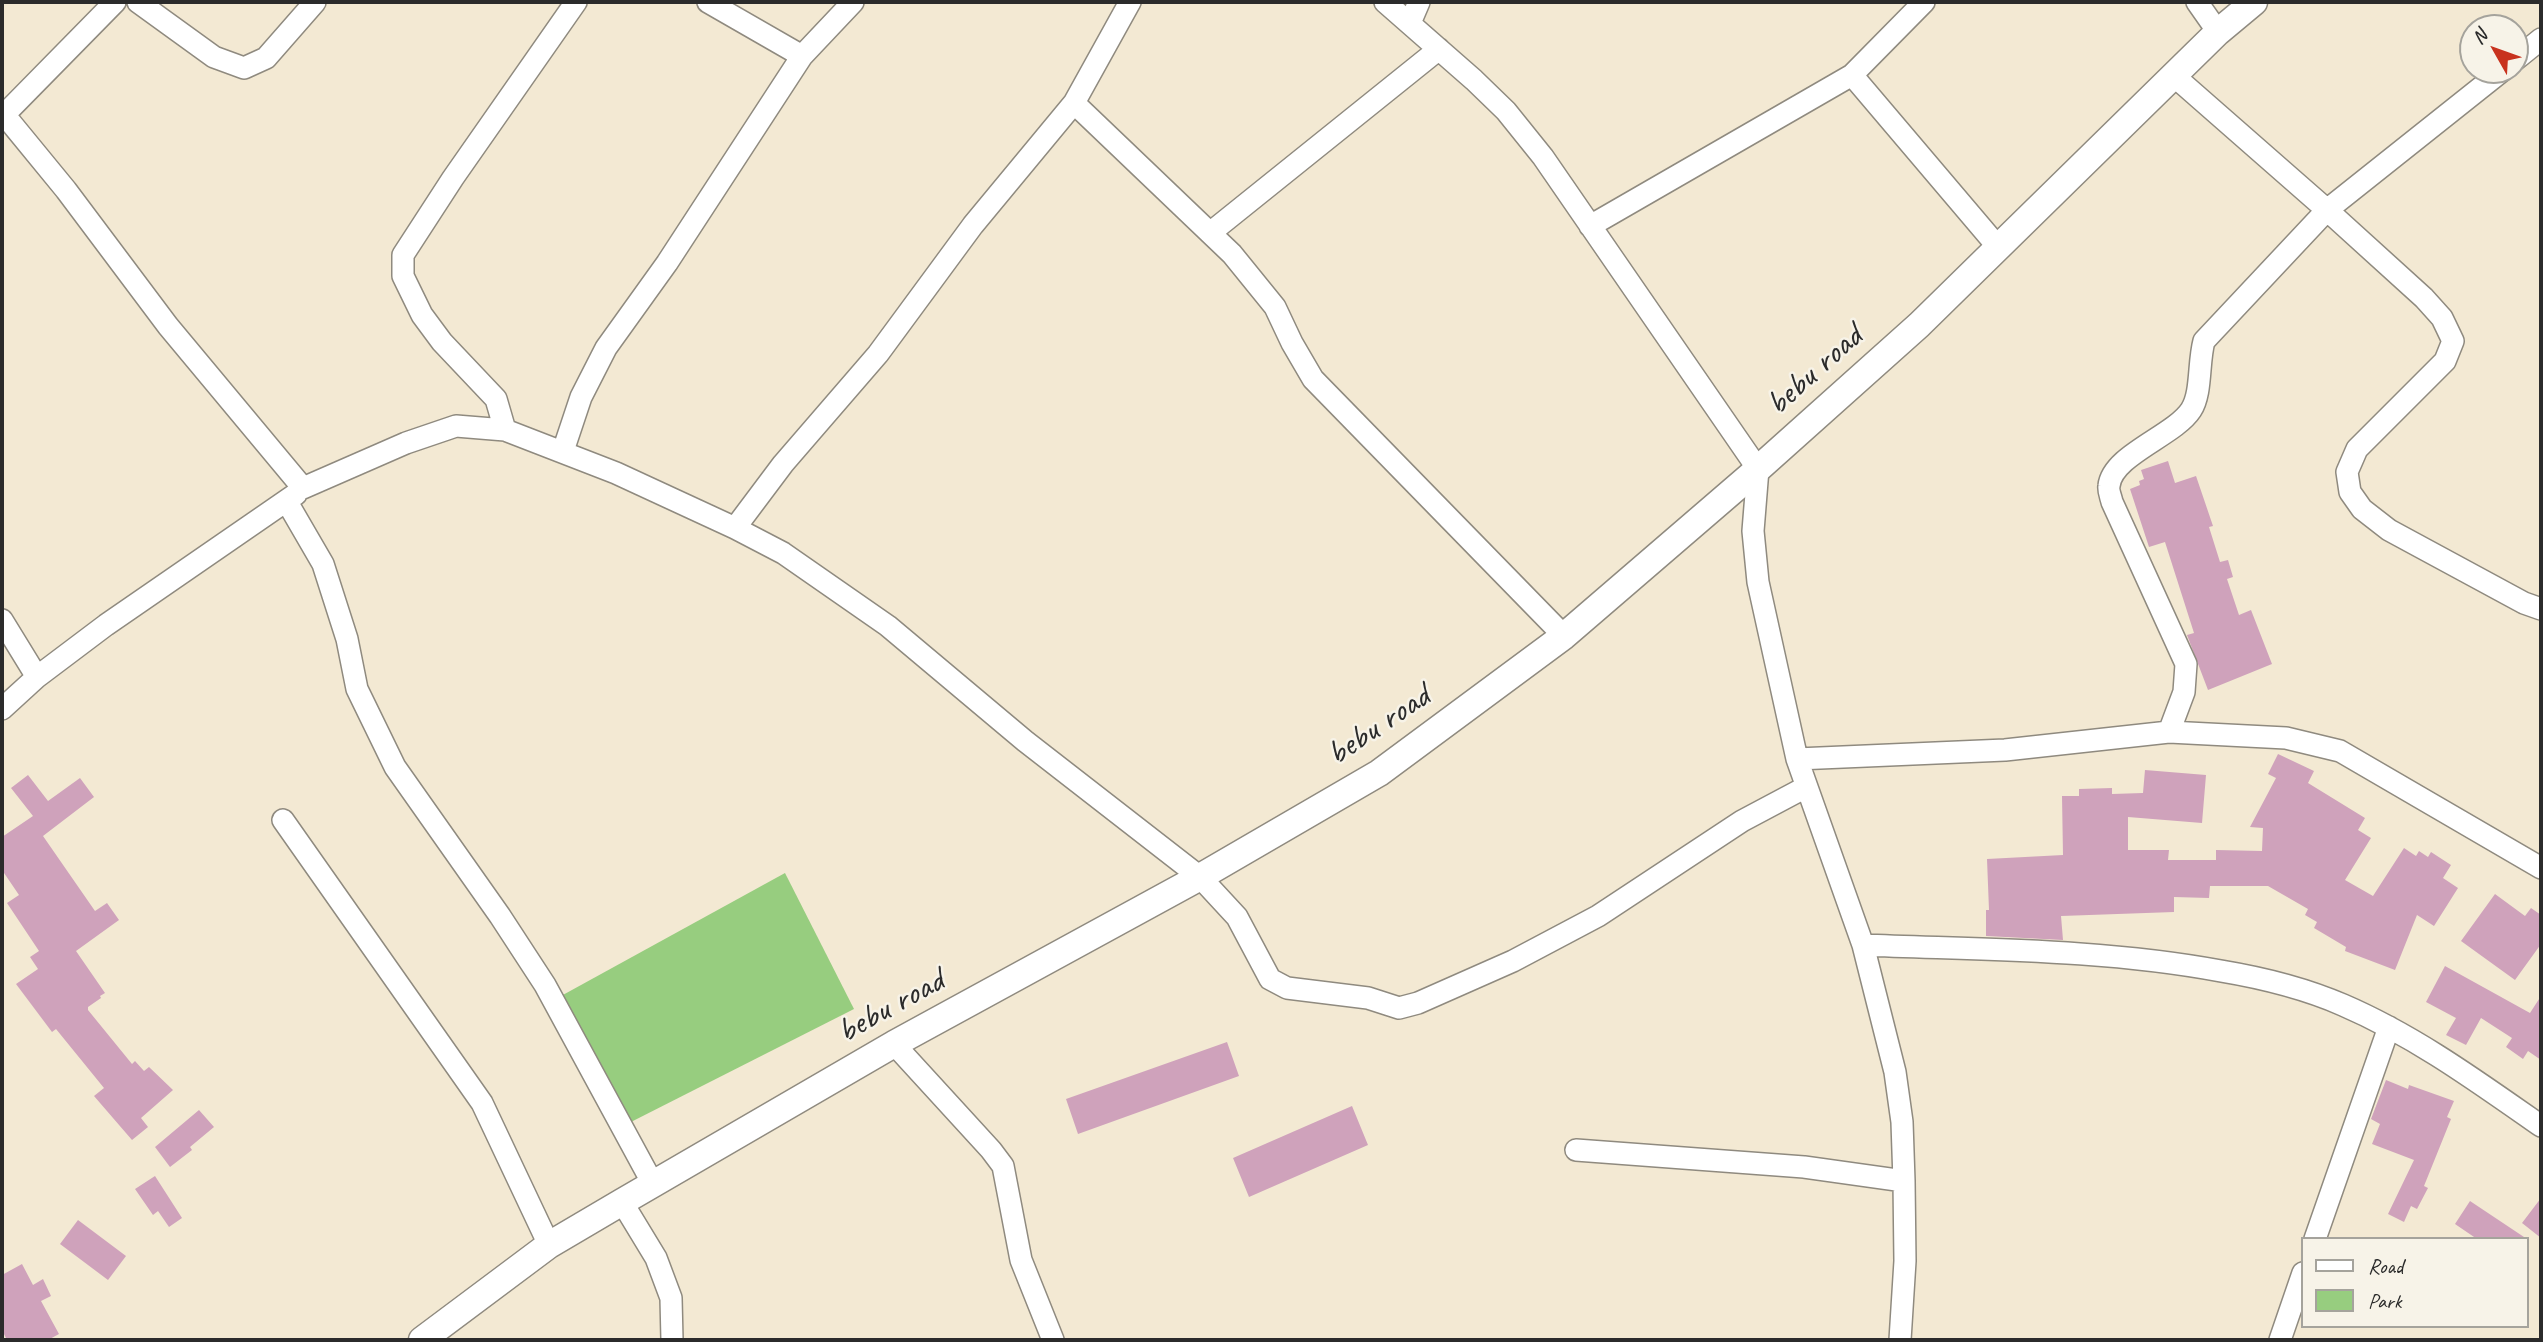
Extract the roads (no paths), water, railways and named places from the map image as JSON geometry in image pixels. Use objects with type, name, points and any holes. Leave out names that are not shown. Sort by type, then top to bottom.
[{"type":"street","points":[[115,2],[3,114],[66,190],[295,495],[323,564],[347,639],[357,689],[395,767],[545,985],[653,1184]]},
{"type":"street","points":[[138,2],[214,57],[244,68],[266,58],[314,2]]},
{"type":"street","points":[[505,430],[496,399],[442,342],[422,315],[403,275],[403,255],[445,189],[576,2]]},
{"type":"street","points":[[708,2],[802,56]]},
{"type":"street","points":[[563,451],[581,397],[606,348],[667,263],[802,56],[853,2]]},
{"type":"street","points":[[735,528],[783,464],[878,354],[972,225],[1074,103],[1130,2]]},
{"type":"street","points":[[1385,2],[1506,111],[1543,157],[1758,469],[1753,531],[1758,582],[1797,759],[1863,945],[1895,1072],[1902,1122],[1904,1181],[1905,1261],[1899,1340]]},
{"type":"street","points":[[1410,23],[1419,2]]},
{"type":"street","points":[[1590,226],[1852,75],[1924,2]]},
{"type":"street","points":[[2197,2],[2218,32]]},
{"type":"street","name":"bebu road","points":[[422,1340],[549,1245],[894,1044],[1200,877],[1378,773],[1564,636],[1758,469],[1919,325],[2173,75],[2254,2]]},
{"type":"street","points":[[1210,233],[1439,49]]},
{"type":"street","points":[[1852,75],[1998,247]]},
{"type":"street","points":[[2173,75],[2327,209],[2424,298],[2442,318],[2453,341],[2445,361],[2357,449],[2347,472],[2350,492],[2362,509],[2389,530],[2541,610]]},
{"type":"street","points":[[2169,732],[2185,692],[2186,664],[2112,502],[2108,487],[2112,475],[2124,462],[2178,424],[2190,411],[2196,398],[2199,360],[2204,341],[2327,209],[2484,84]]},
{"type":"street","points":[[1074,103],[1232,254],[1275,306],[1312,379],[1564,636]]},
{"type":"street","points":[[2,709],[37,677],[106,625],[295,495],[406,443],[456,426],[505,430],[563,451],[735,528],[783,553],[888,626],[1025,741],[1200,877],[1237,917],[1270,979],[1287,988],[1368,998],[1399,1008],[1418,1003],[1513,961],[1598,916],[1742,821],[1806,787]]},
{"type":"street","points":[[2,620],[37,677]]},
{"type":"street","points":[[1797,759],[2005,750],[2169,732],[2286,738],[2340,751],[2541,868]]},
{"type":"street","points":[[283,820],[482,1103],[549,1245]]},
{"type":"street","points":[[1863,945],[2167,960],[2298,988],[2342,1004],[2389,1027],[2466,1073],[2541,1126]]},
{"type":"street","points":[[2316,1237],[2389,1027]]},
{"type":"street","points":[[894,1044],[1003,1166],[1021,1260],[1053,1340]]},
{"type":"street","points":[[1576,1150],[1804,1167],[1904,1181]]},
{"type":"street","points":[[622,1202],[656,1258],[671,1298],[672,1340]]},
{"type":"street","points":[[2280,1340],[2302,1276]]}]
